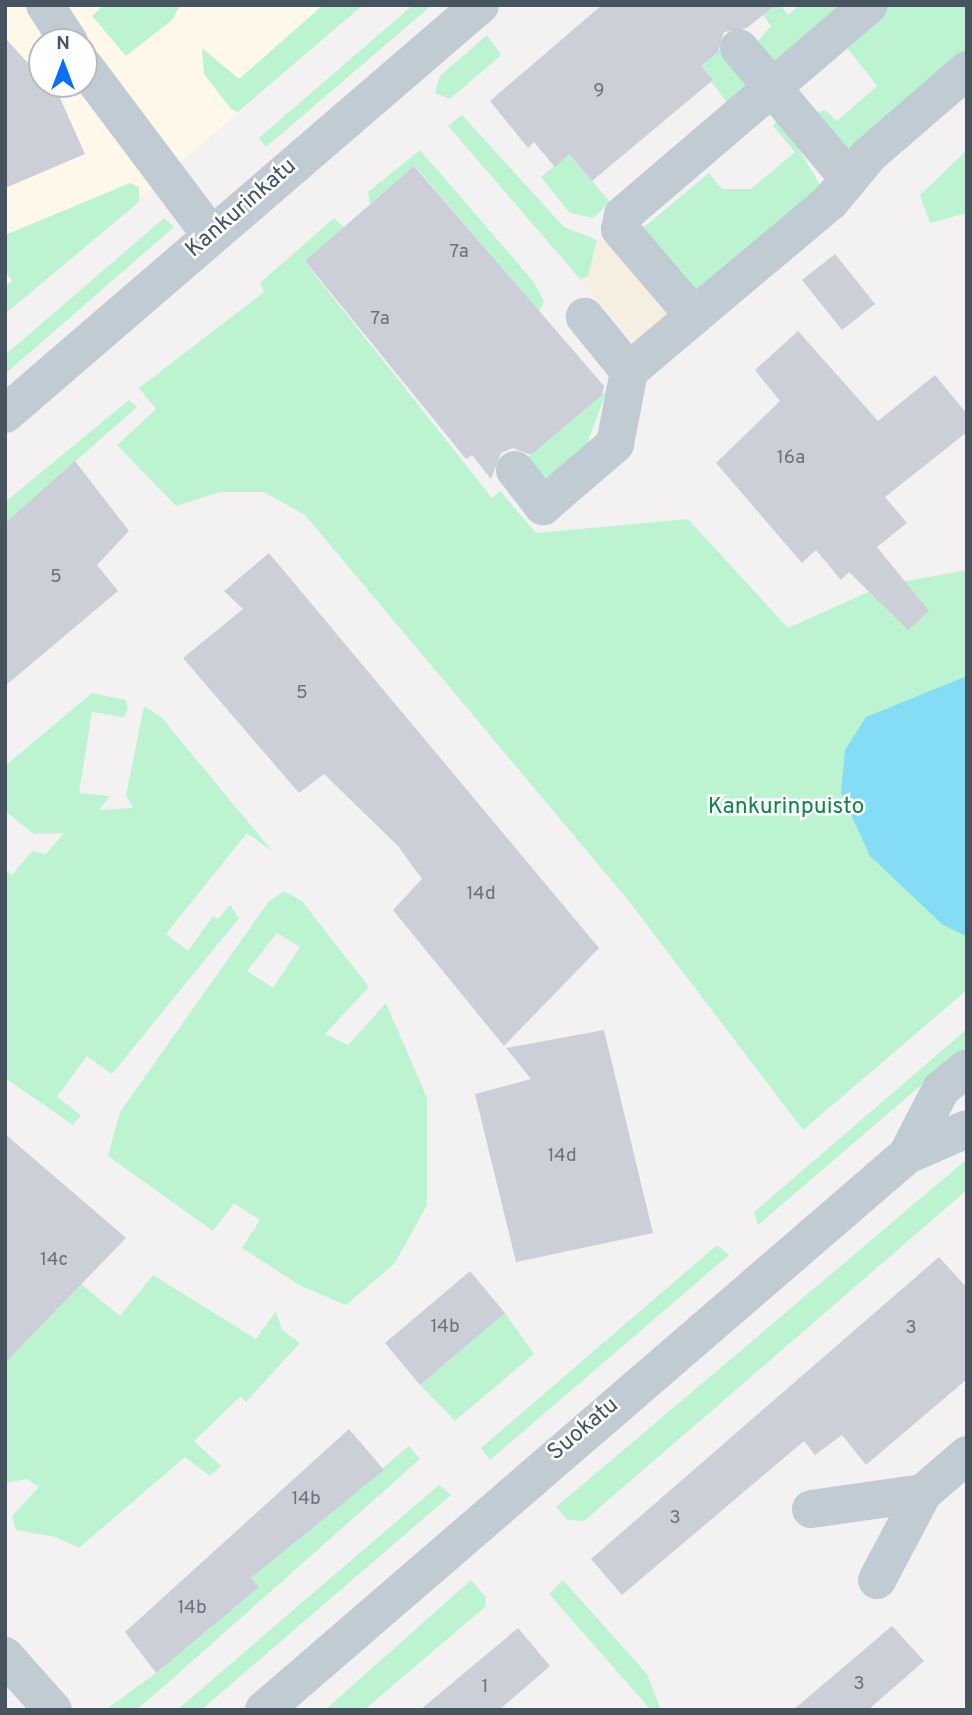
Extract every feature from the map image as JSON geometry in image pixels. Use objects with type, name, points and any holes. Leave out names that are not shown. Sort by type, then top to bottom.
[{"type":"street","name":"Kankurinkatu","points":[[5,414],[480,5]]},
{"type":"street","points":[[694,316],[620,229],[623,215],[869,5]]},
{"type":"street","points":[[739,48],[849,179]]},
{"type":"street","points":[[515,470],[543,506],[605,453],[615,444],[629,371],[849,179],[967,70]]},
{"type":"street","points":[[98,84],[211,236]]},
{"type":"street","points":[[585,317],[629,371]]},
{"type":"street","name":"Suokatu","points":[[907,1155],[941,1090],[967,1068]]},
{"type":"street","name":"Suokatu","points":[[264,1710],[907,1155],[967,1129]]},
{"type":"street","points":[[877,1580],[923,1493],[967,1455]]},
{"type":"street","points":[[811,1509],[923,1493]]},
{"type":"street","points":[[5,1656],[53,1710]]},
{"type":"shaded area","points":[[5,5],[363,5],[5,314]]},
{"type":"green space","points":[[104,5],[179,7],[172,20],[126,56],[92,16]]},
{"type":"green space","points":[[323,5],[363,5],[238,112],[231,109],[204,74],[202,48],[239,79]]},
{"type":"green space","points":[[413,5],[432,5],[266,147],[259,138]]},
{"type":"green space","points":[[756,5],[780,5],[788,15],[799,5],[854,5],[777,73],[758,41],[771,26]]},
{"type":"green space","points":[[880,5],[967,5],[967,55],[846,156],[811,114],[825,110],[837,121],[877,86],[841,40]]},
{"type":"green space","points":[[487,35],[501,55],[450,99],[435,93],[440,76]]},
{"type":"green space","points":[[721,49],[756,91],[732,110],[693,56]]},
{"type":"green space","points":[[462,115],[564,227],[597,240],[588,277],[580,279],[448,126]]},
{"type":"green space","points":[[780,117],[823,190],[700,296],[637,233],[709,173],[722,189],[751,189],[795,152],[773,126]]},
{"type":"green space","points":[[420,150],[533,281],[544,301],[539,311],[415,166],[370,204],[368,192]]},
{"type":"green space","points":[[967,150],[967,213],[930,223],[920,195]]},
{"type":"green space","points":[[569,154],[610,202],[593,218],[570,213],[541,177]]},
{"type":"green space","points":[[130,183],[139,187],[139,202],[5,314],[5,287],[12,281],[5,271],[5,235]]},
{"type":"green space","points":[[164,218],[174,227],[5,374],[5,355]]},
{"type":"green space","name":"Kankurinpuisto","points":[[334,218],[344,227],[305,262],[492,498],[500,491],[536,533],[688,519],[788,628],[884,585],[967,570],[967,990],[803,1130],[628,900],[305,515],[264,492],[220,492],[176,506],[117,445],[156,409],[139,388],[264,292],[260,283]]},
{"type":"green space","points":[[607,390],[587,444],[542,482],[519,465]]},
{"type":"green space","points":[[129,400],[137,407],[5,523],[5,502]]},
{"type":"green space","points":[[92,693],[126,700],[128,710],[124,717],[92,712],[79,793],[110,796],[99,810],[133,808],[126,795],[144,706],[161,717],[273,852],[247,833],[166,934],[188,951],[213,916],[218,919],[230,905],[239,918],[112,1074],[87,1056],[57,1097],[81,1115],[73,1125],[5,1078],[5,870],[12,875],[32,851],[46,854],[64,833],[34,834],[5,811],[5,766]]},
{"type":"green space","points":[[284,891],[302,901],[369,987],[325,1034],[348,1045],[386,1003],[427,1098],[427,1205],[395,1263],[346,1305],[301,1286],[242,1248],[260,1220],[234,1203],[213,1231],[108,1156],[120,1112],[269,901]],"holes":[[[277,933],[300,947],[273,988],[247,971]]]},
{"type":"green space","points":[[967,1029],[967,1046],[758,1225],[754,1212]]},
{"type":"green space","points":[[967,1159],[967,1190],[584,1521],[568,1520],[556,1507]]},
{"type":"green space","points":[[717,1245],[729,1255],[490,1460],[481,1448]]},
{"type":"green space","points":[[153,1275],[256,1339],[276,1311],[282,1330],[300,1343],[246,1402],[241,1396],[194,1441],[221,1466],[210,1476],[185,1457],[79,1548],[56,1537],[16,1530],[12,1516],[39,1487],[27,1479],[5,1483],[5,1355],[10,1358],[81,1284],[120,1316]]},
{"type":"green space","points":[[505,1313],[534,1354],[455,1421],[420,1385]]},
{"type":"green space","points":[[409,1446],[420,1459],[162,1688],[136,1710],[105,1710],[156,1673],[251,1578]]},
{"type":"green space","points":[[439,1485],[451,1495],[201,1710],[177,1710]]},
{"type":"green space","points":[[471,1580],[486,1597],[485,1607],[364,1710],[325,1710]]},
{"type":"green space","points":[[563,1580],[647,1674],[661,1710],[651,1710],[549,1594]]},
{"type":"sand","points":[[597,240],[615,243],[674,309],[635,344],[580,279],[588,276]]},
{"type":"water","points":[[967,676],[967,934],[964,935],[943,925],[870,856],[841,793],[845,750],[866,717]]},
{"type":"building","points":[[602,5],[775,5],[747,28],[724,32],[718,52],[701,66],[713,80],[592,181],[569,154],[555,167],[534,142],[528,148],[490,101]]},
{"type":"building","points":[[5,38],[28,63],[28,98],[60,98],[85,154],[5,188]]},
{"type":"building","points":[[414,166],[604,386],[602,395],[531,455],[513,448],[501,453],[491,479],[472,455],[466,459],[305,261]]},
{"type":"building","points":[[835,254],[875,304],[842,330],[802,280]]},
{"type":"building","points":[[798,331],[878,421],[935,375],[967,414],[967,432],[885,497],[907,523],[877,547],[929,611],[908,630],[849,572],[841,580],[816,550],[802,563],[716,463],[780,401],[755,370]]},
{"type":"building","points":[[75,461],[129,531],[97,565],[118,591],[5,686],[5,523]]},
{"type":"building","points":[[269,553],[599,948],[504,1046],[393,910],[422,879],[398,846],[324,774],[299,793],[183,658],[243,609],[224,591]]},
{"type":"building","points":[[604,1030],[653,1233],[516,1262],[475,1094],[531,1079],[506,1048]]},
{"type":"building","points":[[5,1134],[126,1238],[5,1363]]},
{"type":"building","points":[[939,1257],[967,1288],[967,1379],[866,1465],[842,1435],[815,1455],[804,1441],[622,1595],[591,1559]]},
{"type":"building","points":[[470,1271],[505,1313],[420,1385],[385,1343]]},
{"type":"building","points":[[349,1429],[384,1470],[251,1578],[259,1587],[156,1673],[125,1632]]},
{"type":"building","points":[[892,1626],[924,1661],[868,1710],[793,1710]]},
{"type":"building","points":[[518,1628],[550,1666],[499,1710],[420,1710]]}]
